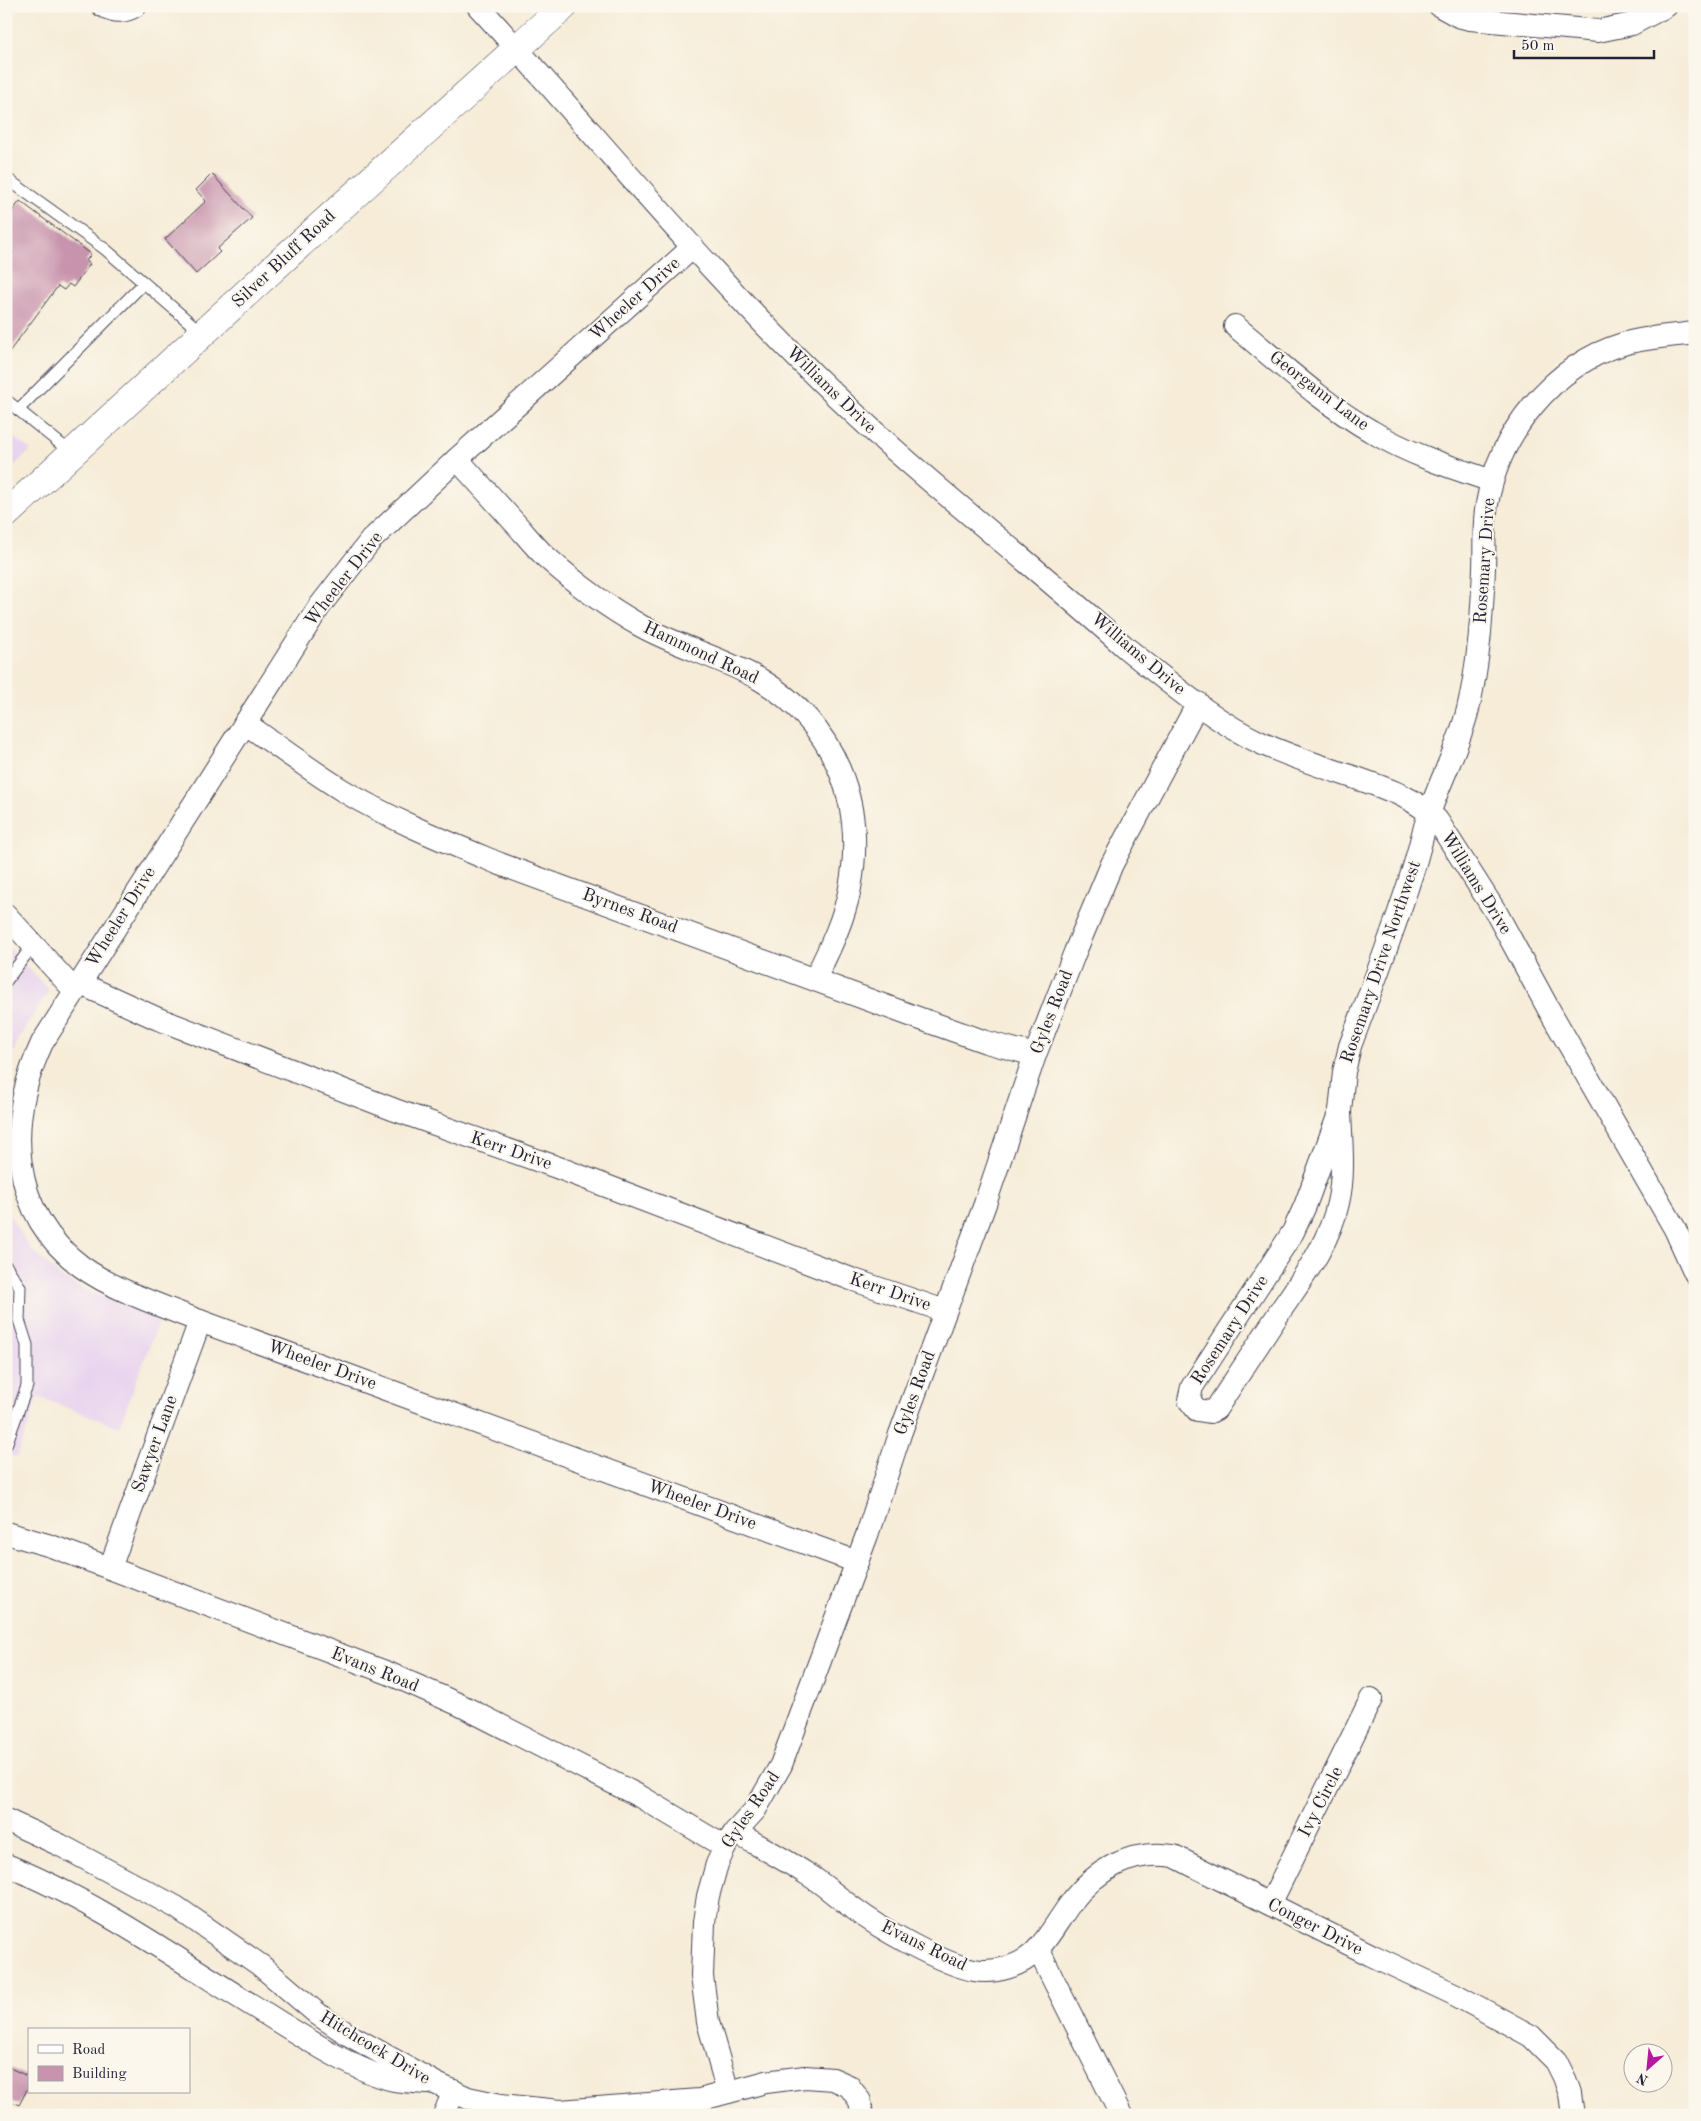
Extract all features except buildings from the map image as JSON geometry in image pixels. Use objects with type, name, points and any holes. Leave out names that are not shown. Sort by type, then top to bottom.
[{"type":"street","points":[[103,6],[111,11],[122,12],[135,6]]},
{"type":"street","name":"Williams Drive","points":[[478,6],[518,49],[590,134],[782,342],[886,444],[1126,648],[1233,728],[1292,756],[1401,794],[1412,800],[1437,820],[1497,914],[1548,1008],[1675,1229],[1695,1273]]},
{"type":"street","name":"Silver Bluff Road","points":[[6,514],[564,6]]},
{"type":"street","points":[[1440,6],[1458,16],[1470,19],[1598,31],[1632,24],[1666,6]]},
{"type":"street","name":"Wheeler Drive","points":[[694,247],[457,459],[371,540],[319,606],[42,1043],[26,1085],[19,1129],[22,1178],[27,1196],[43,1227],[82,1266],[102,1279],[200,1321],[857,1562]]},
{"type":"street","name":"Georgann Lane","points":[[1235,326],[1334,406],[1371,431],[1428,459],[1492,481]]},
{"type":"street","name":"Rosemary Drive","points":[[1430,813],[1458,742],[1472,690],[1478,656],[1486,506],[1501,455],[1526,414],[1541,397],[1566,374],[1584,362],[1621,345],[1641,339],[1695,333]]},
{"type":"street","name":"Hammond Road","points":[[457,459],[545,556],[575,581],[641,626],[676,643],[740,669],[762,682],[784,696],[816,727],[840,769],[848,792],[855,834],[850,889],[843,915],[816,980]]},
{"type":"street","name":"Gyles Road","points":[[728,2092],[704,2003],[702,1967],[702,1949],[708,1896],[717,1864],[730,1840],[755,1810],[781,1766],[857,1562],[900,1434],[1008,1141],[1035,1055],[1075,952],[1112,864],[1198,703]]},
{"type":"street","name":"Byrnes Road","points":[[246,722],[308,768],[344,791],[436,837],[500,864],[944,1027],[1035,1055]]},
{"type":"street","name":"Rosemary Drive Northwest","points":[[1340,1111],[1344,1072],[1350,1046],[1412,876],[1430,813]]},
{"type":"street","name":"Kerr Drive","points":[[6,915],[77,987],[395,1110],[559,1168],[833,1272],[945,1311]]},
{"type":"street","name":"Rosemary Drive","points":[[1340,1111],[1341,1182],[1339,1202],[1334,1220],[1307,1270],[1216,1409],[1210,1412],[1197,1410],[1190,1400],[1192,1387],[1293,1232],[1305,1206],[1340,1111]]},
{"type":"street","name":"Sawyer Lane","points":[[110,1568],[200,1321]]},
{"type":"street","name":"Evans Road","points":[[6,1534],[50,1546],[110,1568],[388,1673],[460,1705],[641,1797],[730,1840],[808,1874],[882,1927],[932,1954],[956,1964],[973,1970],[988,1971],[1006,1968],[1022,1961],[1038,1949]]},
{"type":"street","name":"Ivy Circle","points":[[1270,1904],[1371,1699]]},
{"type":"street","name":"Hitchcock Drive","points":[[6,1820],[60,1845],[176,1907],[260,1965],[319,2015],[349,2035],[445,2088]]},
{"type":"street","name":"Conger Drive","points":[[1038,1949],[1071,1902],[1091,1880],[1106,1868],[1131,1857],[1145,1854],[1174,1856],[1371,1955],[1454,1994],[1531,2036],[1556,2061],[1570,2094],[1573,2115]]},
{"type":"street","name":"Hitchcock Drive","points":[[6,1865],[67,1893],[108,1915],[266,2014],[315,2043],[365,2069],[394,2080],[445,2088]]},
{"type":"street","points":[[1038,1949],[1121,2115]]},
{"type":"street","points":[[444,2115],[445,2088],[468,2098],[501,2105],[560,2111],[699,2100],[766,2082],[805,2078],[833,2079],[849,2086],[860,2101],[862,2115]]},
{"type":"lane","points":[[6,178],[105,249],[203,334]]},
{"type":"lane","points":[[18,410],[144,283]]},
{"type":"lane","points":[[6,400],[73,454]]},
{"type":"lane","points":[[6,981],[34,944]]},
{"type":"lane","points":[[6,1266],[20,1286],[19,1320],[27,1345],[27,1386],[6,1445]]},
{"type":"shaded area","points":[[6,432],[31,450],[6,473]]},
{"type":"shaded area","points":[[6,945],[49,990],[19,1038],[6,1070]]},
{"type":"shaded area","points":[[6,1205],[8,1213],[30,1248],[62,1278],[91,1293],[160,1318],[119,1427],[38,1397],[17,1457],[6,1454]]}]
